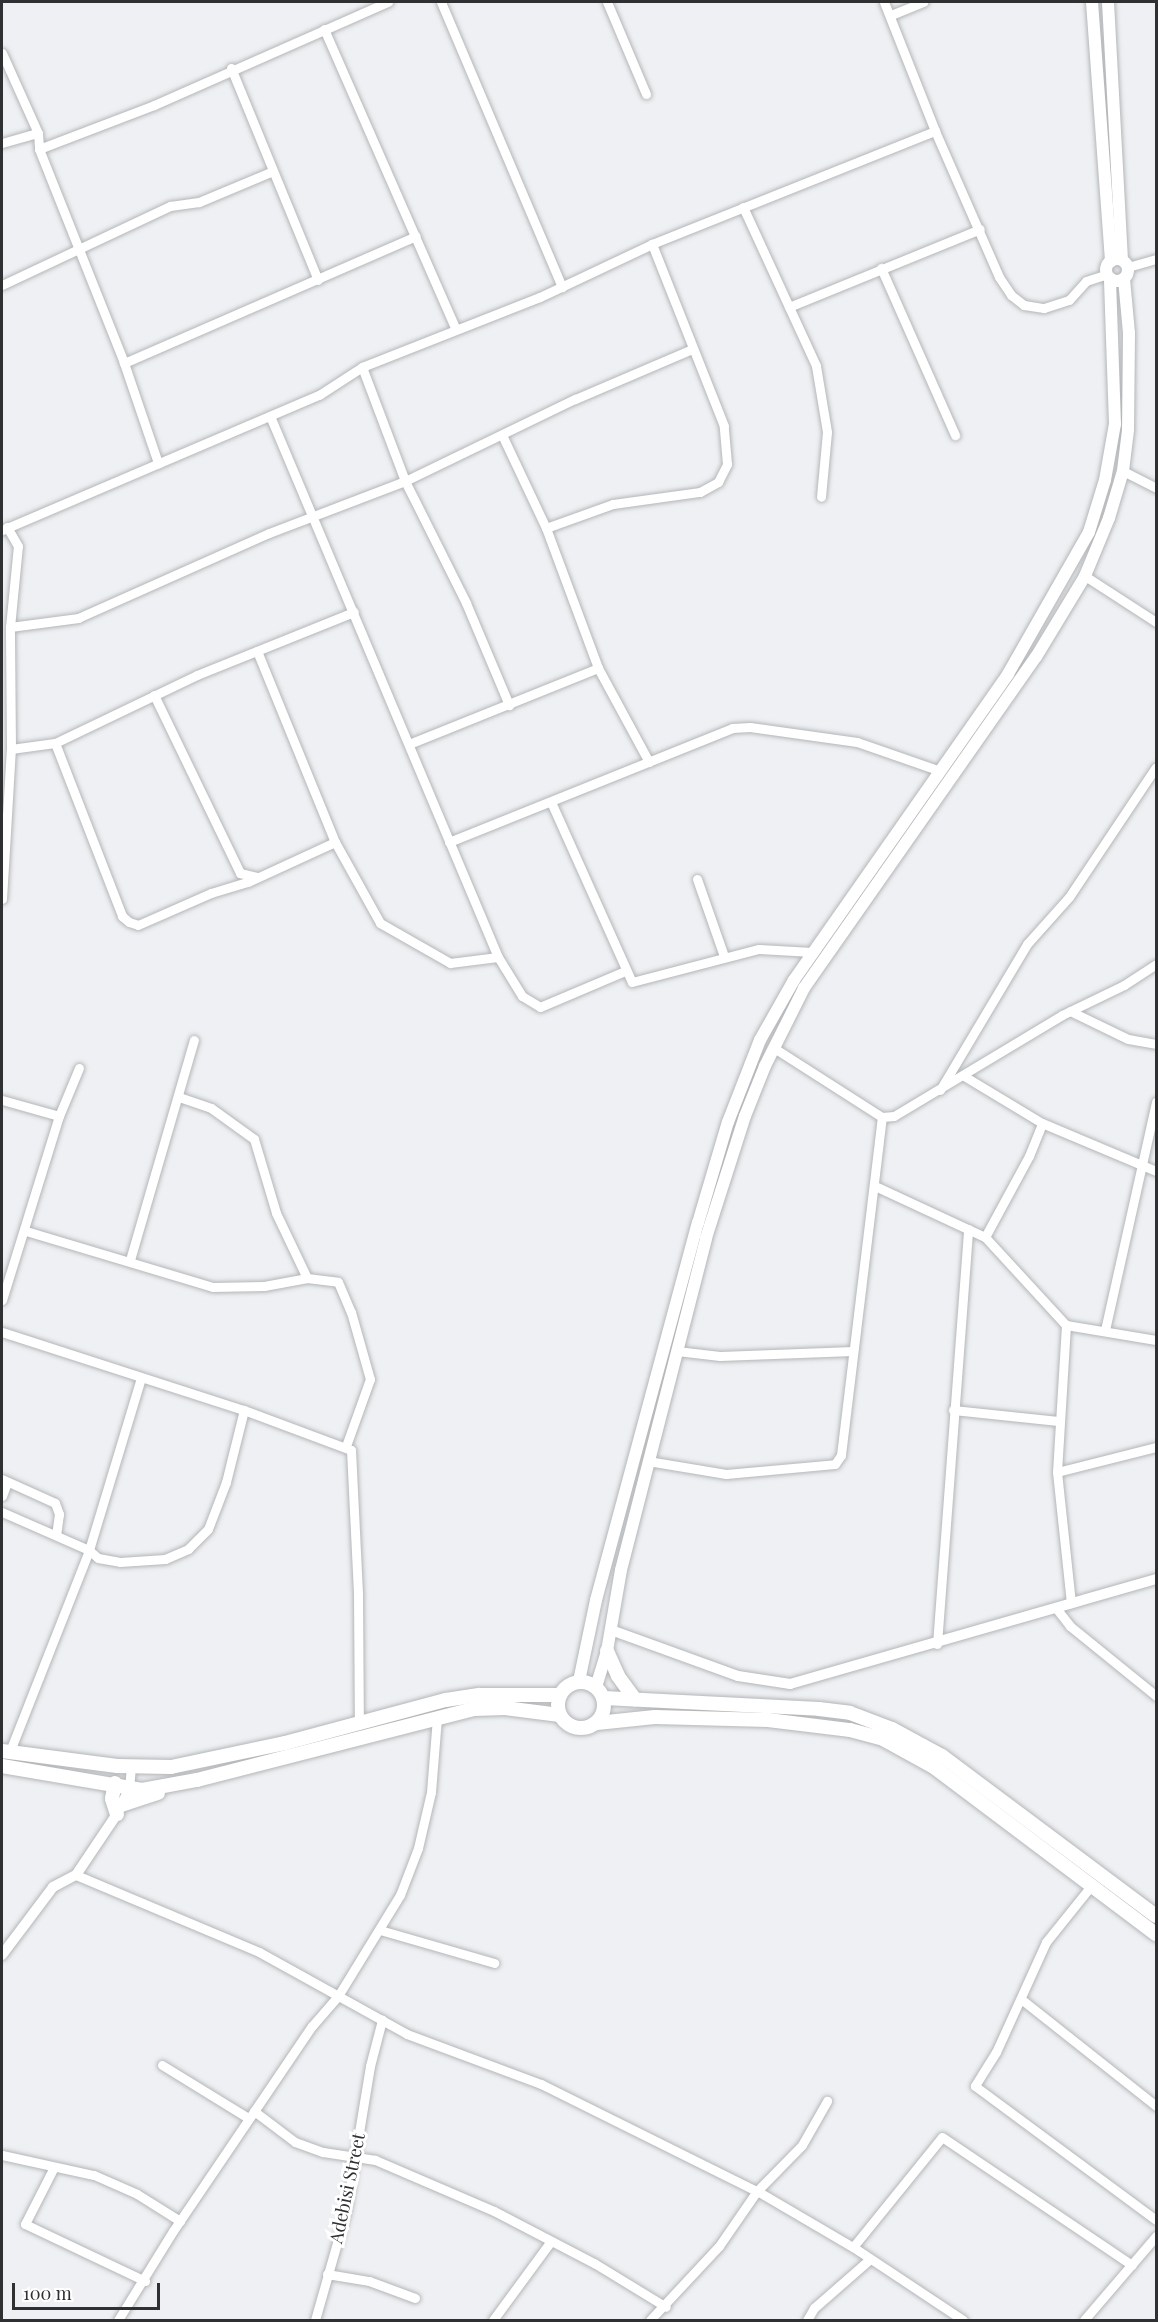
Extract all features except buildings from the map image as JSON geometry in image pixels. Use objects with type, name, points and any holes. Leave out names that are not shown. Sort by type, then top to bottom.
[{"type":"main road","points":[[1092,2],[1121,267]]},
{"type":"main road","points":[[597,1723],[604,1712],[600,1693],[621,1570],[706,1238],[744,1116],[804,988],[1011,696],[1085,576],[1123,471],[1130,386],[1121,267],[1108,2]]},
{"type":"main road","points":[[1108,276],[1121,267]]},
{"type":"main road","points":[[1108,276],[1121,267]]},
{"type":"main road","points":[[6,1751],[131,1766],[187,1765],[411,1708],[479,1695],[560,1695],[579,1681],[596,1600],[728,1122],[760,1040],[813,952],[1029,642],[1072,565],[1097,510],[1115,416],[1108,276]]},
{"type":"main road","points":[[607,1651],[618,1676],[635,1699]]},
{"type":"main road","points":[[579,1681],[600,1693],[635,1699],[819,1709],[850,1713],[892,1728],[942,1756],[1156,1916]]},
{"type":"main road","points":[[560,1695],[560,1715]]},
{"type":"main road","points":[[411,1708],[417,1723]]},
{"type":"main road","points":[[116,1783],[112,1799],[119,1810],[190,1782],[437,1718],[490,1708],[560,1715],[572,1727],[581,1729],[597,1723],[655,1718],[768,1720],[850,1730],[883,1739],[934,1767],[1156,1934]]},
{"type":"main road","points":[[2,1766],[116,1783],[129,1789],[190,1782]]},
{"type":"street","points":[[39,149],[154,105],[231,68],[388,2]]},
{"type":"street","points":[[441,2],[562,287]]},
{"type":"street","points":[[607,2],[646,94]]},
{"type":"street","points":[[884,2],[935,131],[999,276],[1024,305],[1044,308],[1069,300],[1086,281],[1108,276]]},
{"type":"street","points":[[891,15],[923,2]]},
{"type":"street","points":[[324,29],[456,329]]},
{"type":"street","points":[[2,53],[38,133],[39,149],[124,363],[158,463]]},
{"type":"street","points":[[231,68],[318,280]]},
{"type":"street","points":[[2,899],[6,770],[11,749],[10,627],[18,546],[4,529],[319,395],[362,367],[562,287],[652,244],[935,131]]},
{"type":"street","points":[[2,143],[38,133]]},
{"type":"street","points":[[2,285],[51,265],[77,249],[170,206],[199,202],[273,171]]},
{"type":"street","points":[[742,207],[811,348],[824,400],[826,464],[821,497]]},
{"type":"street","points":[[789,307],[980,229]]},
{"type":"street","points":[[124,363],[416,236]]},
{"type":"street","points":[[546,528],[613,504],[700,492],[718,482],[727,464],[724,426],[652,244]]},
{"type":"street","points":[[1121,267],[1156,259]]},
{"type":"street","points":[[881,268],[955,435]]},
{"type":"street","points":[[10,627],[78,618],[269,533],[312,519],[405,481],[692,349]]},
{"type":"street","points":[[362,367],[405,481],[466,603],[509,705]]},
{"type":"street","points":[[270,416],[498,957],[522,996],[540,1007],[625,971]]},
{"type":"street","points":[[502,435],[546,528],[598,668],[649,762]]},
{"type":"street","points":[[1123,471],[1156,488]]},
{"type":"street","points":[[1085,576],[1156,622]]},
{"type":"street","points":[[11,749],[55,743],[154,695],[354,612]]},
{"type":"street","points":[[257,651],[335,843],[380,923],[450,963],[498,957]]},
{"type":"street","points":[[409,744],[480,713],[509,705],[598,668]]},
{"type":"street","points":[[2,698],[11,692]]},
{"type":"street","points":[[154,695],[240,873],[258,877]]},
{"type":"street","points":[[449,842],[732,728],[750,727],[857,742],[938,770]]},
{"type":"street","points":[[55,743],[122,916],[129,922],[138,925],[211,892],[258,877],[335,843]]},
{"type":"street","points":[[940,1090],[1027,944],[1069,897],[1156,767]]},
{"type":"street","points":[[551,802],[625,971],[632,982],[645,982],[724,956],[759,949],[813,952]]},
{"type":"street","points":[[697,879],[724,956]]},
{"type":"street","points":[[774,1048],[882,1117],[894,1116],[1070,1011],[1124,986],[1156,964]]},
{"type":"street","points":[[1070,1011],[1128,1039],[1156,1044]]},
{"type":"street","points":[[130,1260],[194,1040]]},
{"type":"street","points":[[2,1300],[26,1231],[60,1116],[79,1068]]},
{"type":"street","points":[[963,1076],[1042,1123],[1082,1137],[1141,1167],[1156,1171]]},
{"type":"street","points":[[179,1097],[212,1108],[254,1139],[276,1213],[307,1278]]},
{"type":"street","points":[[2,1100],[60,1116]]},
{"type":"street","points":[[1105,1330],[1156,1102]]},
{"type":"street","points":[[648,1461],[726,1474],[835,1464],[841,1455],[882,1117]]},
{"type":"street","points":[[985,1237],[1025,1166],[1042,1123]]},
{"type":"street","points":[[875,1186],[985,1237],[1066,1325],[1156,1340]]},
{"type":"street","points":[[937,1644],[968,1229]]},
{"type":"street","points":[[26,1231],[130,1260],[213,1287],[264,1286],[307,1278],[338,1282],[368,1367],[370,1379],[346,1446]]},
{"type":"street","points":[[1066,1325],[1058,1421],[1057,1472],[1071,1603]]},
{"type":"street","points":[[2,1332],[244,1410],[346,1446],[351,1450],[358,1594],[359,1722]]},
{"type":"street","points":[[677,1351],[720,1356],[853,1351]]},
{"type":"street","points":[[6,1751],[89,1550],[141,1378]]},
{"type":"street","points":[[2,1512],[89,1550],[98,1558],[120,1562],[165,1559],[188,1549],[208,1529],[219,1508],[244,1410]]},
{"type":"street","points":[[953,1410],[1058,1421]]},
{"type":"street","points":[[1057,1472],[1156,1448]]},
{"type":"street","points":[[2,1496],[4,1481],[56,1503],[59,1514],[56,1535]]},
{"type":"street","points":[[611,1630],[771,1684],[815,1680],[1156,1579]]},
{"type":"street","points":[[1056,1608],[1070,1626],[1156,1696]]},
{"type":"street","points":[[118,2320],[145,2281],[180,2221],[251,2115],[338,1996],[380,1930],[409,1877],[418,1848],[435,1767],[437,1718]]},
{"type":"street","points":[[2,1955],[53,1887],[76,1875],[119,1810],[129,1789],[131,1766]]},
{"type":"street","points":[[76,1875],[259,1952],[382,2020],[481,2064],[541,2084],[757,2191],[853,2247],[963,2320]]},
{"type":"street","points":[[1091,1886],[1047,1942],[1021,1999],[975,2086],[1156,2220]]},
{"type":"street","points":[[380,1930],[494,1963]]},
{"type":"street","points":[[1021,1999],[1156,2106]]},
{"type":"street","name":"Adebisi Street","points":[[315,2320],[358,2156],[370,2066],[382,2020]]},
{"type":"street","points":[[162,2065],[295,2142],[323,2152],[358,2156],[397,2169],[494,2211],[594,2263],[666,2307]]},
{"type":"street","points":[[650,2320],[666,2307],[719,2246],[757,2191],[802,2145],[827,2101]]},
{"type":"street","points":[[853,2247],[942,2138],[1132,2265]]},
{"type":"street","points":[[2,2155],[94,2175],[137,2194],[180,2221]]},
{"type":"street","points":[[54,2167],[25,2224],[145,2281]]},
{"type":"street","points":[[1084,2320],[1156,2236]]},
{"type":"street","points":[[493,2320],[550,2241]]},
{"type":"street","points":[[807,2320],[814,2308],[870,2259]]},
{"type":"street","points":[[327,2274],[369,2281],[415,2298]]}]
